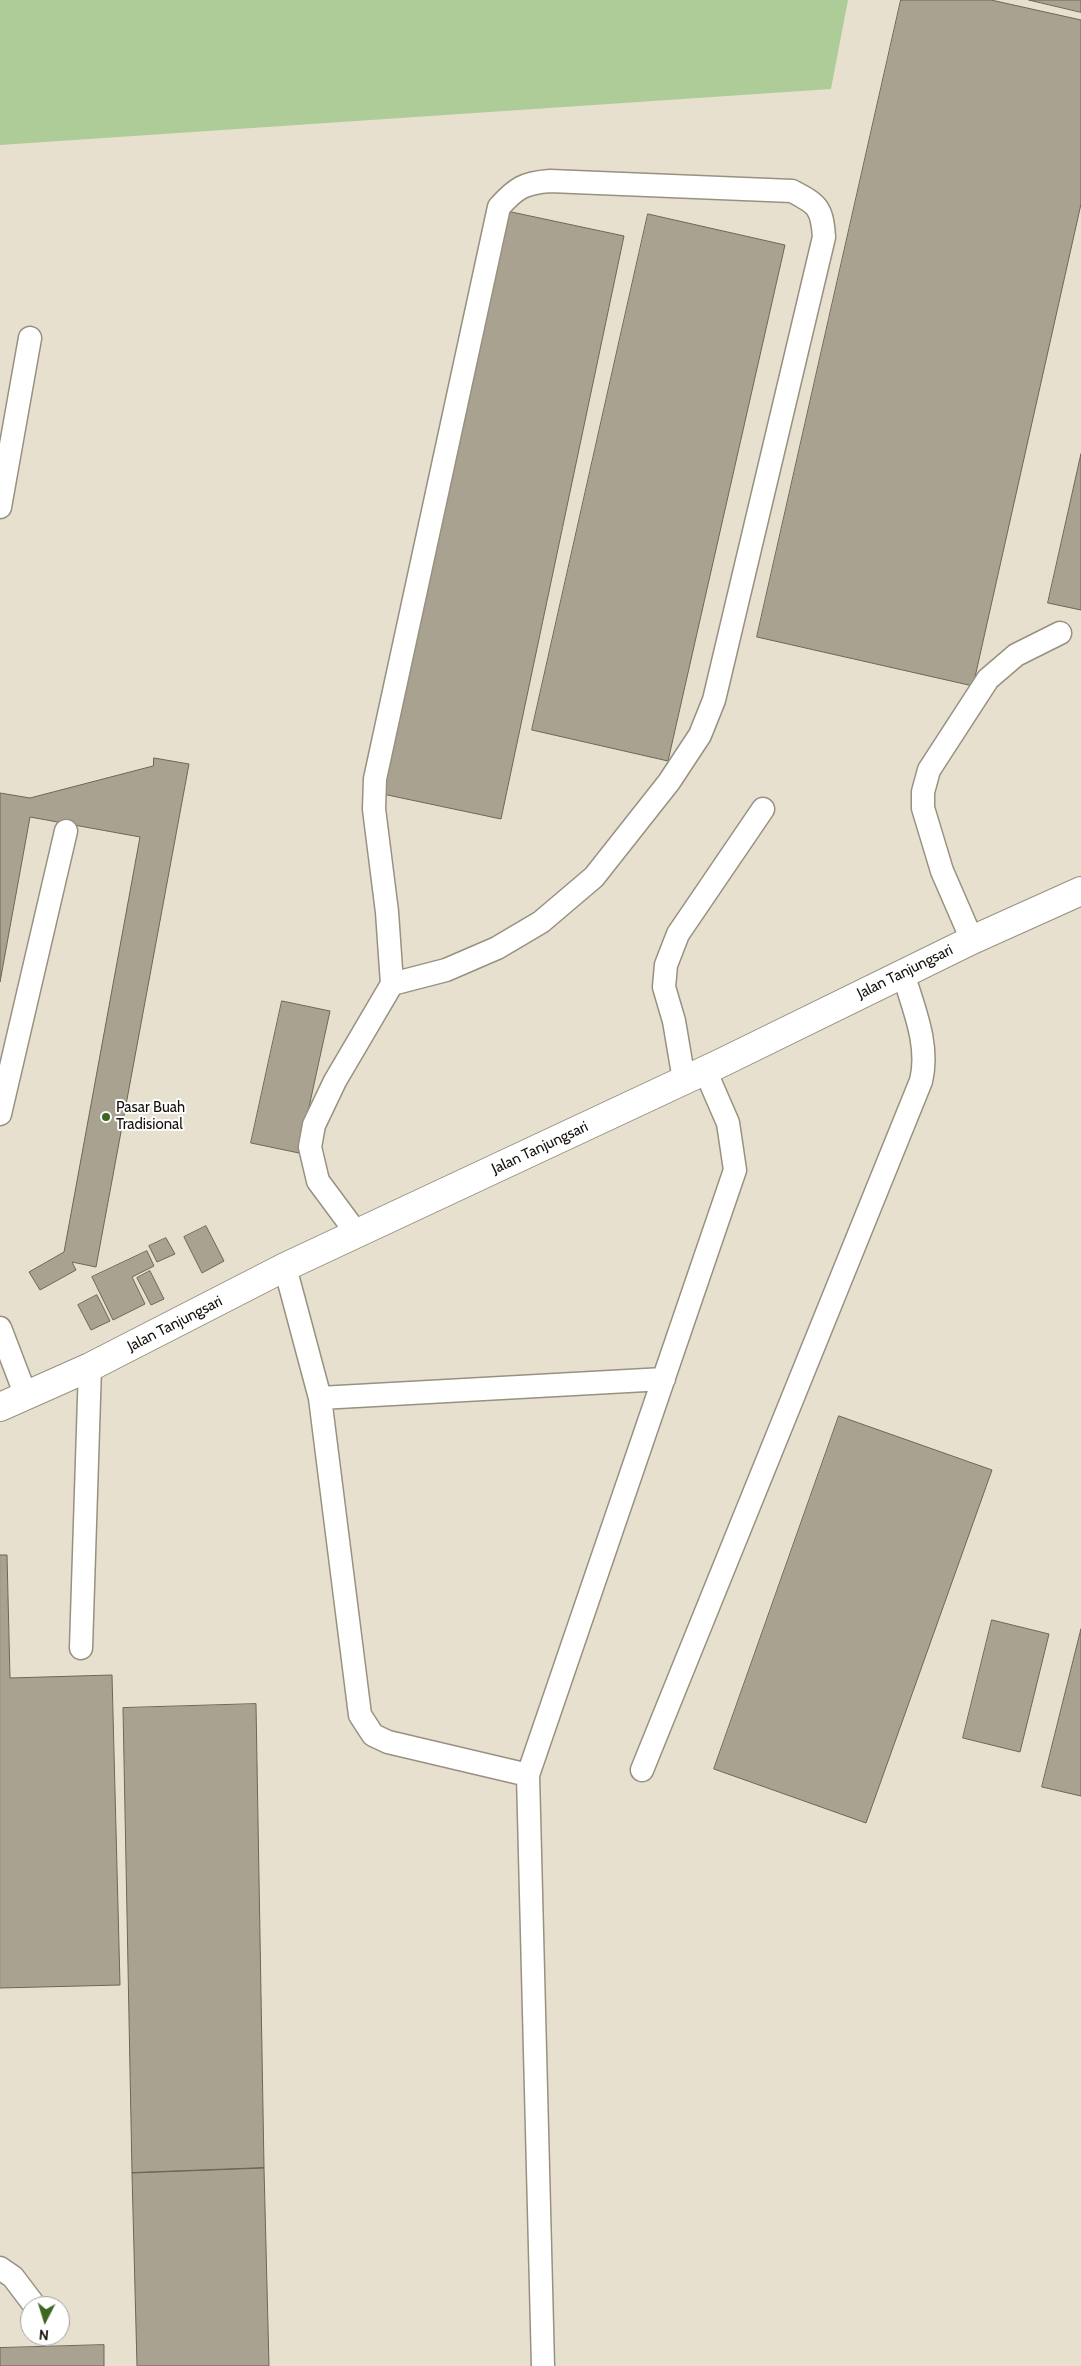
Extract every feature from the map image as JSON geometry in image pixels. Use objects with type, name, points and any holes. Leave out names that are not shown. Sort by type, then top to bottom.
[{"type":"main road","name":"Jalan Tanjungsari","points":[[0,1407],[90,1367],[285,1268],[695,1075],[972,940],[1081,891]]},
{"type":"lane","points":[[358,1235],[318,1181],[310,1147],[314,1126],[331,1090],[392,984],[387,912],[374,809],[376,780],[499,208],[515,190],[532,182],[792,190],[812,201],[823,217],[824,237],[714,700],[700,734],[669,782],[594,877],[541,922],[497,948],[446,970],[392,984]]},
{"type":"lane","points":[[0,507],[30,338]]},
{"type":"lane","points":[[972,940],[942,871],[923,808],[923,792],[929,770],[988,679],[1016,655],[1060,632]]},
{"type":"lane","points":[[543,2366],[528,1775],[735,1170],[728,1123],[695,1075],[674,1021],[664,987],[666,965],[678,934],[763,809]]},
{"type":"lane","points":[[0,1114],[66,831]]},
{"type":"lane","points":[[642,1770],[921,1081],[925,1064],[920,1030],[903,973]]},
{"type":"lane","points":[[285,1268],[320,1398],[360,1715],[373,1735],[388,1742],[528,1775]]},
{"type":"lane","points":[[0,1328],[26,1396]]},
{"type":"lane","points":[[81,1648],[90,1367]]},
{"type":"lane","points":[[320,1398],[664,1379]]},
{"type":"lane","points":[[0,2268],[13,2277],[27,2296]]},
{"type":"green space","points":[[0,0],[848,0],[831,89],[0,145]]},
{"type":"building","points":[[901,0],[991,0],[1081,20],[1081,204],[973,686],[757,637]]},
{"type":"building","points":[[1029,0],[1081,0],[1081,12]]},
{"type":"building","points":[[502,210],[624,236],[501,819],[378,793]]},
{"type":"building","points":[[648,214],[785,245],[668,761],[532,730]]},
{"type":"building","points":[[1081,454],[1081,610],[1048,603]]},
{"type":"building","name":"Pasar Buah Tradisional","points":[[154,758],[189,764],[96,1267],[72,1262],[76,1270],[40,1290],[29,1272],[64,1252],[140,837],[30,817],[0,982],[0,793],[30,798],[153,766]]},
{"type":"building","points":[[282,1001],[330,1011],[299,1153],[251,1143]]},
{"type":"building","points":[[206,1226],[224,1261],[202,1273],[184,1237]]},
{"type":"building","points":[[166,1238],[175,1254],[157,1262],[149,1246]]},
{"type":"building","points":[[147,1251],[154,1266],[132,1277],[145,1304],[113,1320],[92,1277]]},
{"type":"building","points":[[150,1271],[164,1299],[151,1305],[137,1278]]},
{"type":"building","points":[[97,1295],[110,1321],[91,1330],[78,1305]]},
{"type":"building","points":[[839,1416],[992,1470],[866,1823],[714,1769]]},
{"type":"building","points":[[0,1555],[7,1555],[10,1678],[112,1675],[120,1985],[0,1988]]},
{"type":"building","points":[[992,1620],[1049,1634],[1020,1752],[963,1738]]},
{"type":"building","points":[[1081,1629],[1081,1796],[1042,1787]]},
{"type":"building","points":[[256,1704],[264,2168],[132,2173],[123,1708]]},
{"type":"building","points":[[264,2168],[269,2366],[137,2366],[132,2173]]},
{"type":"building","points":[[104,2345],[104,2366],[0,2366],[0,2348]]},
{"type":"place","name":"Pasar Buah Tradisional","points":[[106,1117]]}]
